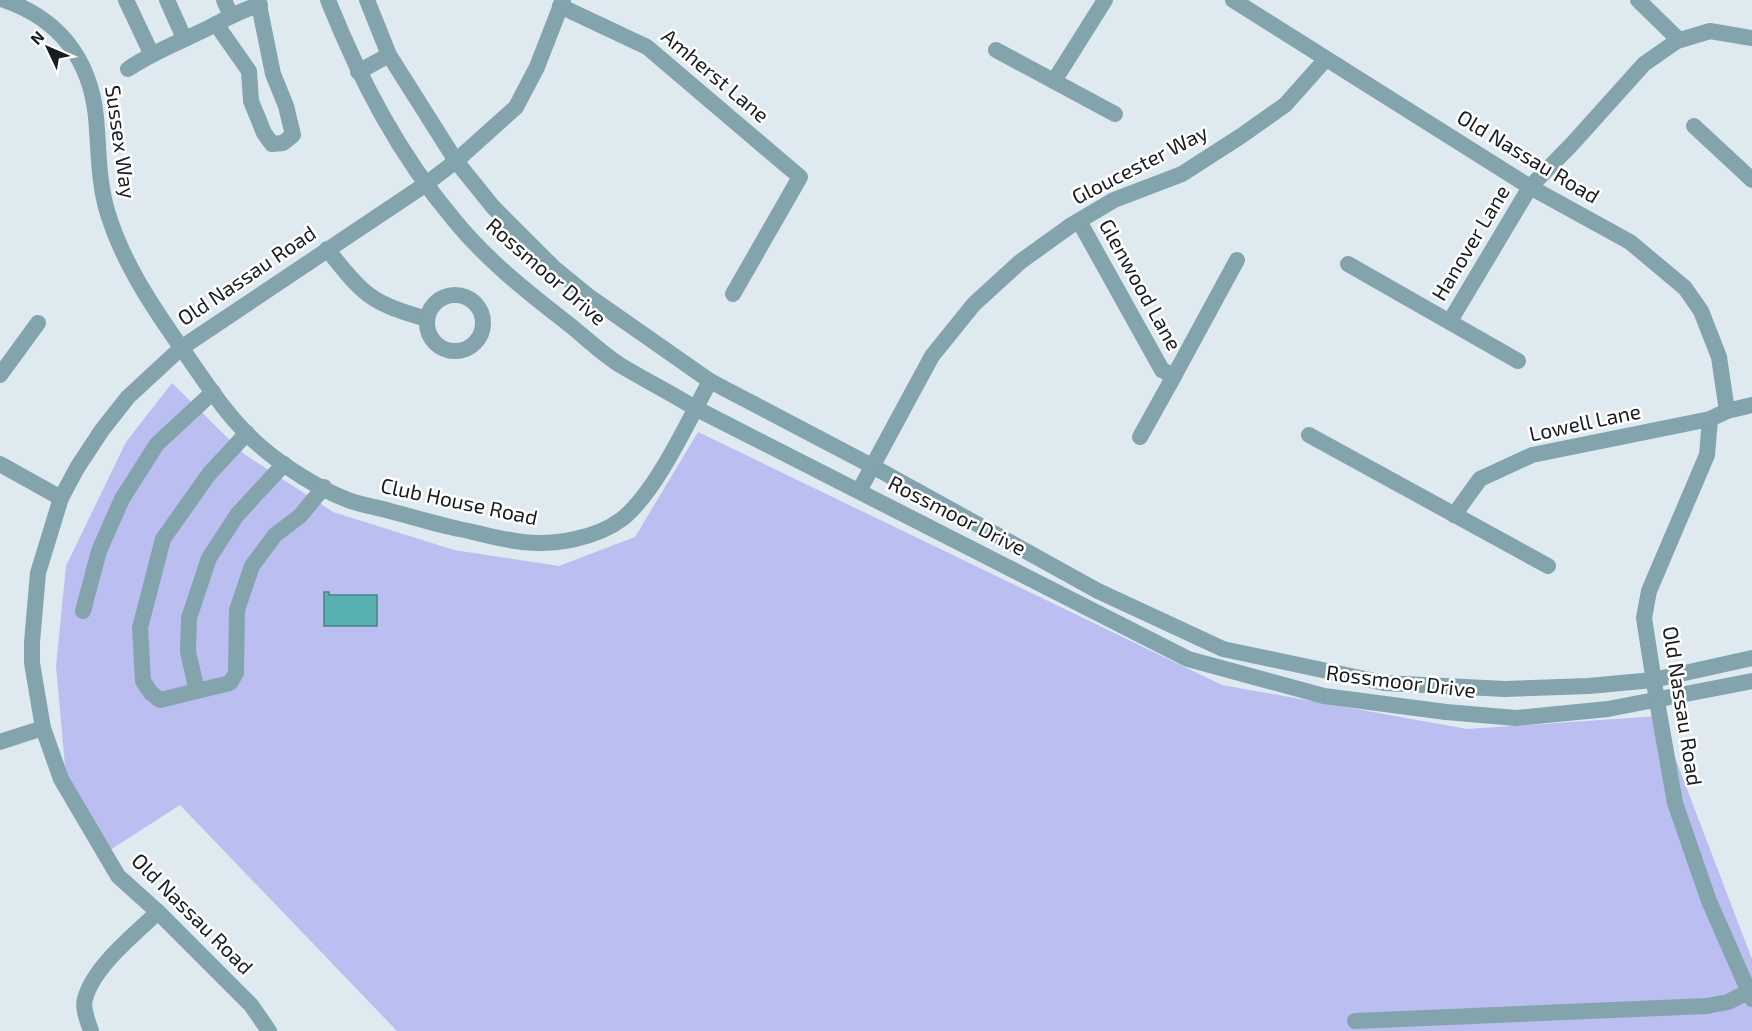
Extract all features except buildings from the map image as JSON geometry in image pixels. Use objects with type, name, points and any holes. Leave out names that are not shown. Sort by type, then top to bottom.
[{"type":"street","points":[[126,0],[151,53]]},
{"type":"street","points":[[167,0],[184,38]]},
{"type":"street","points":[[128,69],[151,53],[224,20],[246,8],[259,3],[272,69],[286,106],[293,135],[283,143],[272,144],[264,134],[251,101],[249,71],[224,20],[224,0]]},
{"type":"street","name":"Rossmoor Drive","points":[[328,0],[358,72],[392,132],[426,184],[456,223],[532,296],[619,364],[695,408],[1188,659],[1324,696],[1446,712],[1516,718],[1608,709],[1752,681]]},
{"type":"street","name":"Rossmoor Drive","points":[[367,0],[389,55],[456,161],[493,207],[554,268],[605,308],[710,381],[872,466],[1098,591],[1223,649],[1384,683],[1505,689],[1589,686],[1653,680],[1752,658]]},
{"type":"street","points":[[1054,81],[1105,0]]},
{"type":"street","name":"Old Nassau Road","points":[[1233,0],[1530,187],[1630,242],[1685,288],[1701,311],[1719,357],[1727,411]]},
{"type":"street","points":[[1638,0],[1679,40]]},
{"type":"street","name":"Sussex Way","points":[[13,2],[42,18],[57,31],[71,46],[87,77],[96,115],[99,171],[108,213],[124,256],[149,303],[181,348]]},
{"type":"street","name":"Old Nassau Road","points":[[269,1031],[251,1005],[158,912],[118,876],[61,779],[43,728],[32,663],[38,573],[61,498],[102,430],[128,397],[181,348],[426,184],[456,161],[516,107],[537,67],[562,3]]},
{"type":"street","name":"Amherst Lane","points":[[562,3],[647,47],[800,177],[733,294]]},
{"type":"street","name":"Hanover Lane","points":[[1450,321],[1530,187],[1644,64],[1679,40],[1710,31],[1752,38]]},
{"type":"street","points":[[996,50],[1115,114]]},
{"type":"street","points":[[358,72],[389,55]]},
{"type":"street","name":"Gloucester Way","points":[[859,491],[932,356],[974,304],[1020,262],[1079,221],[1114,200],[1182,174],[1241,136],[1285,105],[1326,59]]},
{"type":"street","points":[[249,71],[272,69]]},
{"type":"street","points":[[1694,126],[1752,180]]},
{"type":"street","name":"Glenwood Lane","points":[[1079,221],[1168,373]]},
{"type":"street","points":[[327,249],[348,275],[370,296],[396,309],[426,319]]},
{"type":"street","points":[[1140,437],[1168,373],[1237,260]]},
{"type":"street","name":"Hanover Lane","points":[[1348,264],[1518,360]]},
{"type":"street","points":[[0,375],[38,323]]},
{"type":"street","name":"Club House Road","points":[[181,348],[213,392],[258,445],[295,472],[347,500],[448,527],[523,542],[559,543],[591,534],[621,519],[650,489],[710,381]]},
{"type":"street","points":[[83,611],[99,551],[122,499],[157,444],[213,392]]},
{"type":"street","points":[[1727,411],[1752,405]]},
{"type":"street","name":"Lowell Lane","points":[[1454,515],[1480,479],[1532,456],[1710,419],[1727,411]]},
{"type":"street","name":"Old Nassau Road","points":[[1710,419],[1707,455],[1649,591],[1644,618],[1675,803],[1709,901],[1750,995]]},
{"type":"street","points":[[247,433],[209,474],[163,539],[140,628],[143,681],[151,693],[160,700],[230,683],[236,673],[237,610],[252,566],[275,535],[300,516],[324,487]]},
{"type":"street","points":[[1309,435],[1548,566]]},
{"type":"street","points":[[0,464],[61,498]]},
{"type":"street","points":[[197,691],[188,652],[189,618],[209,558],[237,514],[284,464]]},
{"type":"street","points":[[0,742],[43,728]]},
{"type":"street","points":[[91,1031],[84,1000],[92,984],[102,967],[158,912]]},
{"type":"street","points":[[1355,1021],[1707,1006],[1750,995]]},
{"type":"shaded area","points":[[172,383],[244,454],[333,512],[454,550],[559,566],[635,537],[698,432],[1222,685],[1467,729],[1659,716],[1752,959],[1752,1031],[397,1031],[180,805],[107,852],[67,788],[56,666],[66,566],[126,442]]},
{"type":"shaded area","points":[[324,592],[329,592],[329,595],[377,595],[377,626],[324,626]]}]
